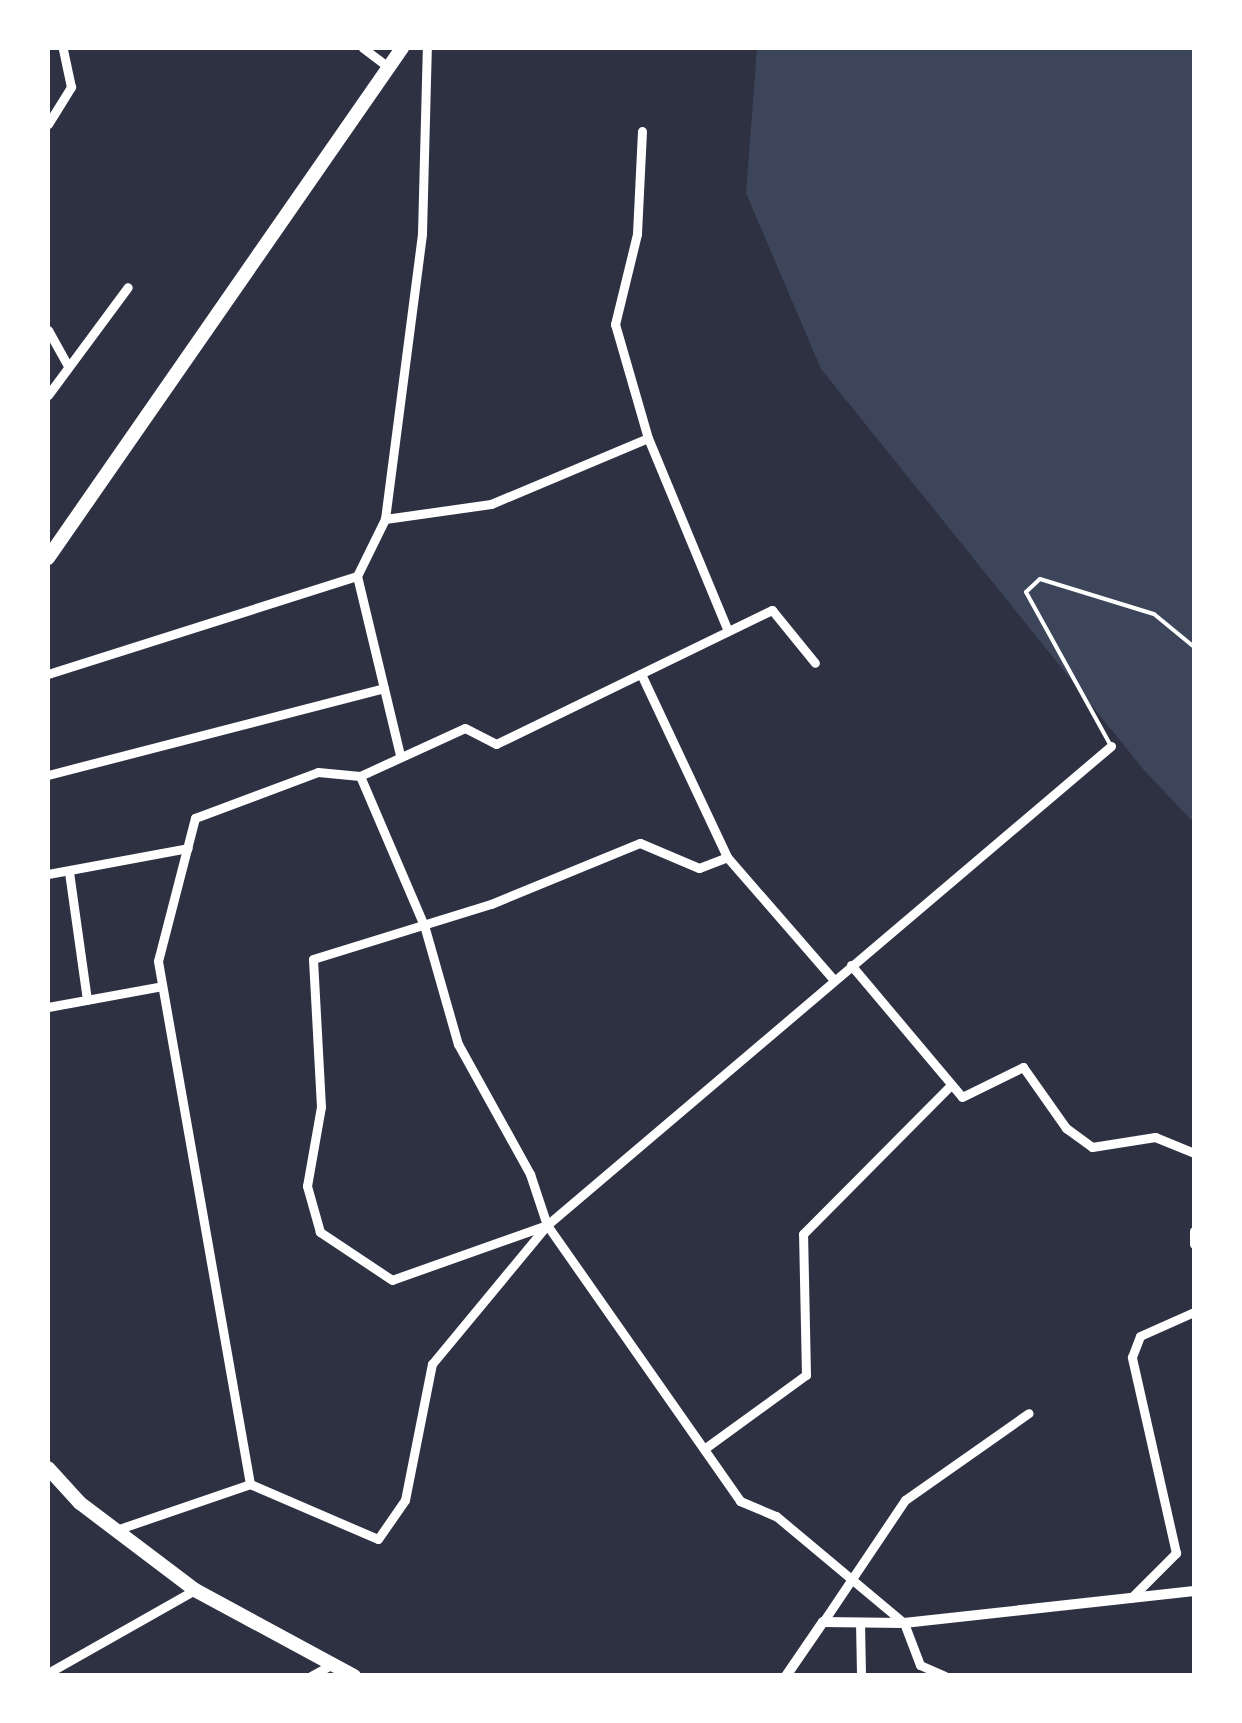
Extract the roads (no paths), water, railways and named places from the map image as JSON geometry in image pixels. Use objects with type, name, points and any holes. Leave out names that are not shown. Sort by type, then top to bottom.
[{"type":"main road","points":[[48,558],[402,48]]},
{"type":"main road","points":[[48,1468],[116,1530],[195,1590],[329,1666],[354,1676]]},
{"type":"street","points":[[48,124],[71,88],[63,48]]},
{"type":"street","points":[[363,48],[388,68]]},
{"type":"street","points":[[400,755],[357,576],[384,520],[422,233],[427,48]]},
{"type":"street","points":[[642,131],[637,234],[615,324],[648,438],[728,631]]},
{"type":"street","points":[[48,395],[128,287]]},
{"type":"street","points":[[48,330],[68,366]]},
{"type":"street","points":[[384,520],[491,504],[648,438]]},
{"type":"street","points":[[48,674],[357,576]]},
{"type":"street","points":[[250,1484],[158,961],[196,818],[318,772],[360,776],[465,728],[496,744],[772,610],[815,663]]},
{"type":"street","points":[[640,674],[727,857],[834,980]]},
{"type":"street","points":[[48,775],[384,688]]},
{"type":"street","points":[[116,1530],[250,1484],[378,1539],[405,1500],[432,1364],[547,1225],[1110,746]]},
{"type":"street","points":[[360,776],[424,924],[458,1044],[530,1174],[547,1225],[740,1502],[776,1516],[904,1623],[920,1665],[946,1676]]},
{"type":"street","points":[[547,1225],[392,1280],[320,1232],[307,1186],[321,1107],[313,959],[424,924],[640,843],[699,868],[727,857]]},
{"type":"street","points":[[48,874],[188,848]]},
{"type":"street","points":[[69,872],[87,1000]]},
{"type":"street","points":[[851,965],[948,1086],[962,1097],[1023,1066],[1066,1128],[1092,1147],[1155,1137],[1194,1153]]},
{"type":"street","points":[[48,1007],[162,986]]},
{"type":"street","points":[[704,1449],[806,1375],[802,1234],[948,1086]]},
{"type":"street","points":[[1194,1231],[1194,1244]]},
{"type":"street","points":[[1131,1598],[1176,1552],[1132,1357],[1140,1336],[1194,1312]]},
{"type":"street","points":[[786,1676],[905,1500],[1028,1413]]},
{"type":"street","points":[[48,1673],[195,1590]]},
{"type":"street","points":[[823,1622],[904,1623],[1194,1591]]},
{"type":"street","points":[[860,1622],[861,1676]]},
{"type":"street","points":[[311,1676],[329,1666]]},
{"type":"lane","points":[[1110,746],[1026,592],[1040,579],[1154,614],[1194,647]]}]
